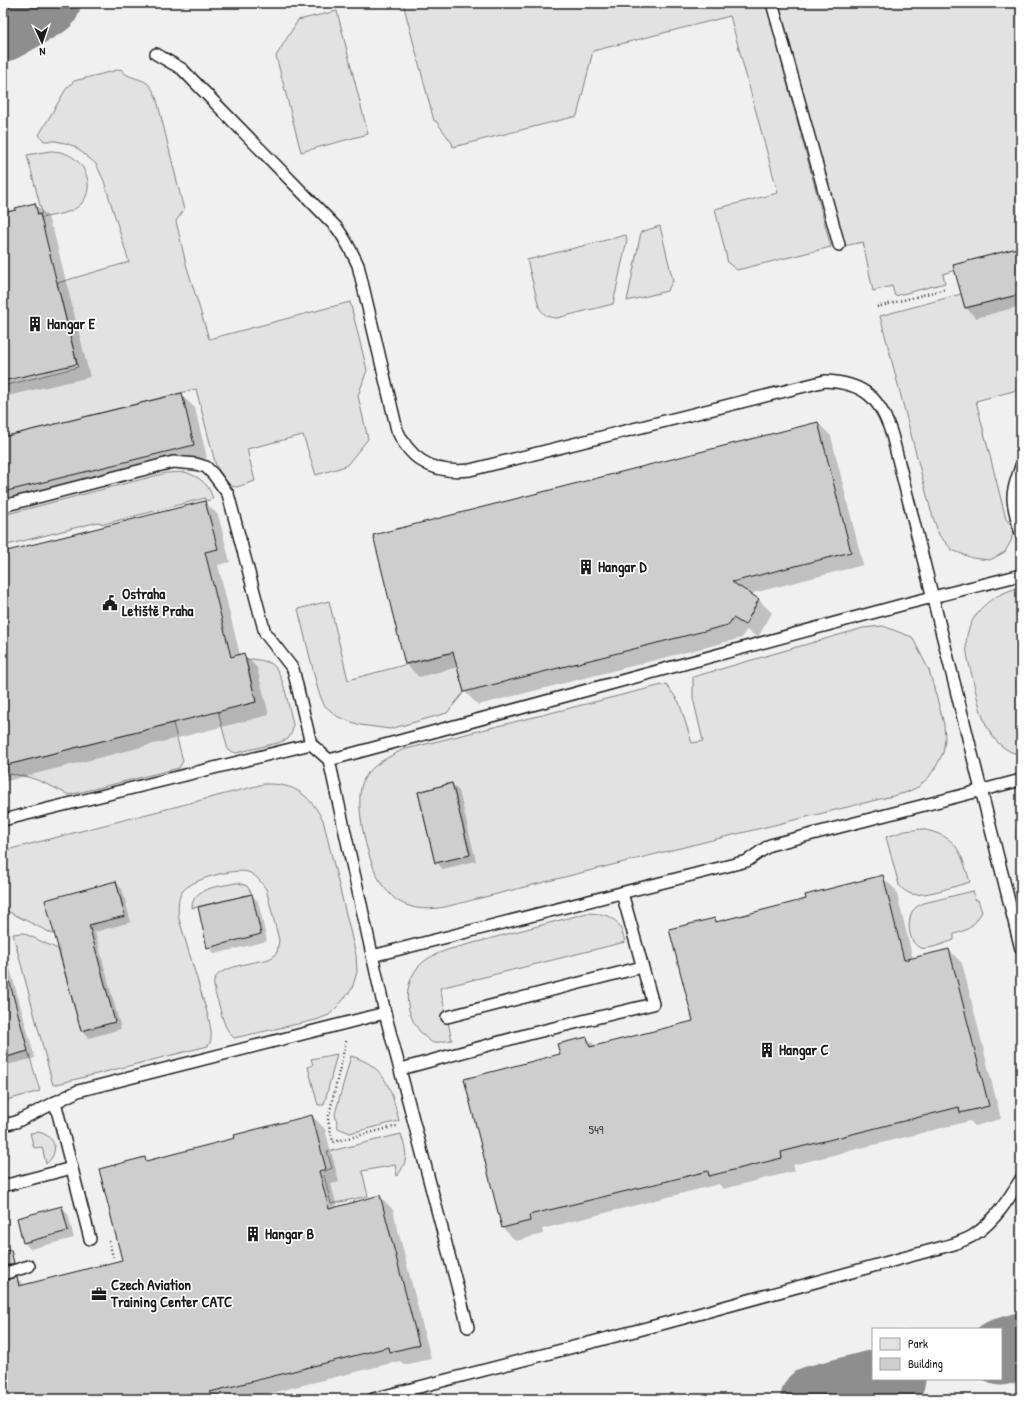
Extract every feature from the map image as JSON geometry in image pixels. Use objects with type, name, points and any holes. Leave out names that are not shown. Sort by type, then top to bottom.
[{"type":"lane","points":[[772,3],[839,245]]},
{"type":"lane","points":[[156,54],[182,69],[337,228],[344,238],[358,265],[397,430],[402,441],[413,454],[426,464],[448,471],[470,470],[825,381],[840,382],[852,385],[866,393],[874,400],[883,411],[888,422],[1021,949]]},
{"type":"lane","points":[[3,506],[173,462],[185,462],[206,467],[228,494],[265,633],[293,669],[311,744],[329,760],[372,956],[468,1327]]},
{"type":"lane","points":[[1021,466],[1014,487],[1013,496],[1021,534]]},
{"type":"lane","points":[[329,760],[1021,575]]},
{"type":"lane","points":[[3,820],[311,744]]},
{"type":"lane","points":[[372,956],[746,861],[770,845],[1021,780]]},
{"type":"lane","points":[[401,1069],[529,1034],[653,1004],[622,893]]},
{"type":"lane","points":[[447,1017],[642,967]]},
{"type":"lane","points":[[3,1125],[16,1122],[78,1091],[386,1013]]},
{"type":"lane","points":[[55,1102],[90,1239]]},
{"type":"lane","points":[[3,1186],[72,1168]]},
{"type":"lane","points":[[373,1399],[650,1327],[954,1244],[974,1235],[989,1222],[1002,1209],[1021,1179]]},
{"type":"lane","points":[[3,1274],[29,1266]]},
{"type":"path","points":[[876,308],[945,289]]},
{"type":"path","points":[[350,1022],[328,1120],[333,1142],[414,1122]]},
{"type":"shaded area","points":[[3,3],[1021,3],[1021,1399],[3,1399]]},
{"type":"green space","points":[[403,3],[766,3],[831,247],[737,270],[728,263],[715,209],[778,193],[730,16],[593,51],[577,116],[453,147],[452,143],[436,121],[434,121]]},
{"type":"green space","points":[[779,3],[1021,3],[1021,247],[954,265],[955,270],[943,274],[945,283],[895,296],[892,286],[873,291],[863,242],[844,246]]},
{"type":"green space","points":[[337,11],[368,134],[301,152],[276,56],[298,20]]},
{"type":"green space","points":[[121,69],[129,76],[147,83],[152,89],[157,100],[184,210],[176,221],[186,264],[209,339],[350,302],[367,370],[358,396],[368,439],[346,466],[316,475],[303,435],[247,449],[255,481],[237,487],[230,486],[216,466],[196,389],[3,437],[3,386],[78,367],[57,283],[129,262],[104,181],[96,164],[74,146],[55,141],[44,141],[39,135],[66,89],[74,81]]},
{"type":"green space","points":[[50,151],[60,152],[74,158],[86,174],[88,186],[85,198],[81,204],[73,210],[62,214],[41,218],[40,214],[42,213],[27,155]]},
{"type":"green space","points":[[660,226],[673,281],[667,291],[627,301],[641,232]]},
{"type":"green space","points":[[626,235],[627,240],[613,304],[557,318],[549,317],[542,312],[539,307],[527,260]]},
{"type":"green space","points":[[961,294],[965,308],[1021,294],[1021,389],[976,401],[1006,519],[1014,528],[1011,541],[1005,552],[990,560],[972,558],[952,550],[939,535],[931,511],[880,316]]},
{"type":"green space","points":[[185,472],[203,481],[209,489],[213,499],[205,501],[205,498],[104,524],[98,522],[3,546],[3,515],[166,473]]},
{"type":"green space","points":[[1021,587],[1021,755],[1009,751],[1000,744],[992,736],[986,726],[969,663],[966,640],[970,625],[980,609],[994,598]]},
{"type":"green space","points":[[329,601],[348,680],[453,652],[464,692],[447,713],[390,729],[360,725],[338,717],[324,705],[318,690],[298,609]]},
{"type":"green space","points":[[883,626],[912,637],[929,670],[944,724],[945,739],[943,753],[937,765],[929,777],[918,787],[905,793],[445,907],[432,909],[419,908],[401,903],[387,891],[377,876],[363,832],[360,800],[361,787],[365,777],[372,768],[402,750],[666,684],[679,702],[692,743],[703,741],[693,698],[693,677],[863,628]],"holes":[[[452,783],[470,854],[435,863],[418,792]]]},
{"type":"green space","points":[[252,659],[269,663],[277,670],[288,702],[293,724],[292,732],[288,739],[278,743],[236,753],[228,750],[218,711],[256,702],[246,660]]},
{"type":"green space","points":[[173,723],[183,761],[179,768],[69,795],[32,778],[6,774],[3,766]]},
{"type":"green space","points":[[264,784],[284,786],[300,792],[312,803],[323,820],[356,955],[357,972],[352,989],[329,1015],[316,1020],[234,1038],[228,1031],[223,1019],[214,984],[216,976],[238,966],[269,959],[277,952],[279,940],[266,889],[251,873],[242,871],[223,873],[203,879],[187,887],[182,892],[178,905],[179,919],[209,1019],[211,1040],[208,1046],[53,1085],[13,934],[23,933],[58,949],[81,1031],[115,1022],[96,952],[69,930],[125,915],[116,882],[55,935],[5,910],[3,901],[3,851]]},
{"type":"green space","points":[[1021,816],[1021,869],[1016,835],[1018,822]]},
{"type":"green space","points":[[921,829],[933,832],[950,840],[960,853],[970,882],[932,893],[917,895],[909,893],[899,885],[886,837],[905,831]]},
{"type":"green space","points":[[235,883],[247,886],[252,894],[192,908],[193,901],[201,892],[214,887]]},
{"type":"green space","points":[[973,891],[975,900],[978,900],[982,912],[968,929],[954,934],[954,940],[937,946],[921,948],[913,942],[909,921],[914,909],[924,903]]},
{"type":"green space","points":[[587,913],[608,916],[613,919],[620,927],[625,942],[440,988],[452,1040],[433,1043],[417,1028],[412,1019],[409,1008],[407,998],[408,987],[418,967],[428,959],[447,950]]},
{"type":"green space","points":[[28,1051],[40,1091],[3,1101],[3,1058]]},
{"type":"green space","points":[[337,1054],[324,1105],[318,1105],[308,1067],[313,1065],[311,1059]]},
{"type":"green space","points":[[351,1056],[363,1060],[372,1066],[385,1080],[390,1089],[399,1121],[350,1133],[338,1128],[335,1114]]},
{"type":"green space","points":[[39,1132],[49,1137],[54,1145],[53,1155],[46,1164],[42,1147],[34,1148],[30,1133]]},
{"type":"green space","points":[[401,1134],[406,1155],[404,1165],[397,1176],[395,1165],[362,1171],[368,1196],[331,1204],[323,1172],[332,1168],[327,1152]]},
{"type":"building","name":"Hangar E","points":[[35,203],[38,215],[40,214],[77,364],[3,381],[3,213]]},
{"type":"building","points":[[1021,247],[1021,294],[965,308],[953,265]]},
{"type":"building","points":[[182,393],[194,445],[3,492],[3,437]]},
{"type":"building","name":"Hangar D","points":[[818,422],[851,552],[732,582],[759,599],[745,625],[733,618],[728,625],[464,692],[453,652],[405,664],[373,535]]},
{"type":"building","name":"Ostraha Letiště Praha","points":[[205,501],[218,549],[205,552],[231,657],[244,653],[256,702],[3,766],[3,552]]},
{"type":"building","points":[[452,783],[470,855],[435,863],[418,792]]},
{"type":"building","name":"Hangar C","points":[[883,875],[904,960],[949,949],[989,1106],[960,1113],[959,1107],[781,1152],[782,1158],[709,1176],[708,1171],[529,1215],[530,1221],[502,1228],[464,1079],[560,1054],[557,1044],[587,1037],[590,1047],[693,1021],[669,929],[715,918],[716,922],[806,899],[805,895]]},
{"type":"building","points":[[116,881],[125,916],[89,925],[115,1022],[81,1031],[45,900]]},
{"type":"building","points":[[252,894],[261,934],[207,948],[198,907]]},
{"type":"building","points":[[9,980],[28,1051],[3,1058],[3,981]]},
{"type":"building","name":"Hangar B","points":[[312,1115],[326,1169],[319,1171],[329,1209],[380,1195],[419,1345],[390,1352],[389,1347],[210,1392],[212,1399],[3,1399],[3,1281],[17,1277],[19,1286],[122,1260],[99,1169],[145,1157],[146,1161],[235,1138],[234,1135]]},
{"type":"building","points":[[62,1206],[68,1231],[23,1243],[17,1218]]},
{"type":"building","points":[[11,1250],[14,1263],[3,1267],[3,1251]]},
{"type":"taxiway","points":[[3,28],[47,3]]},
{"type":"taxiway","points":[[1002,1352],[1021,1346]]},
{"type":"taxiway","points":[[814,1399],[888,1380]]},
{"type":"place","name":"Hangar E","points":[[35,324]]},
{"type":"place","name":"Hangar D","points":[[586,567]]},
{"type":"place","name":"Ostraha Letiště Praha","points":[[110,603]]},
{"type":"place","name":"Hangar C","points":[[767,1050]]},
{"type":"place","name":"Hangar B","points":[[253,1234]]},
{"type":"place","name":"Czech Aviation Training Center CATC","points":[[99,1294]]}]
